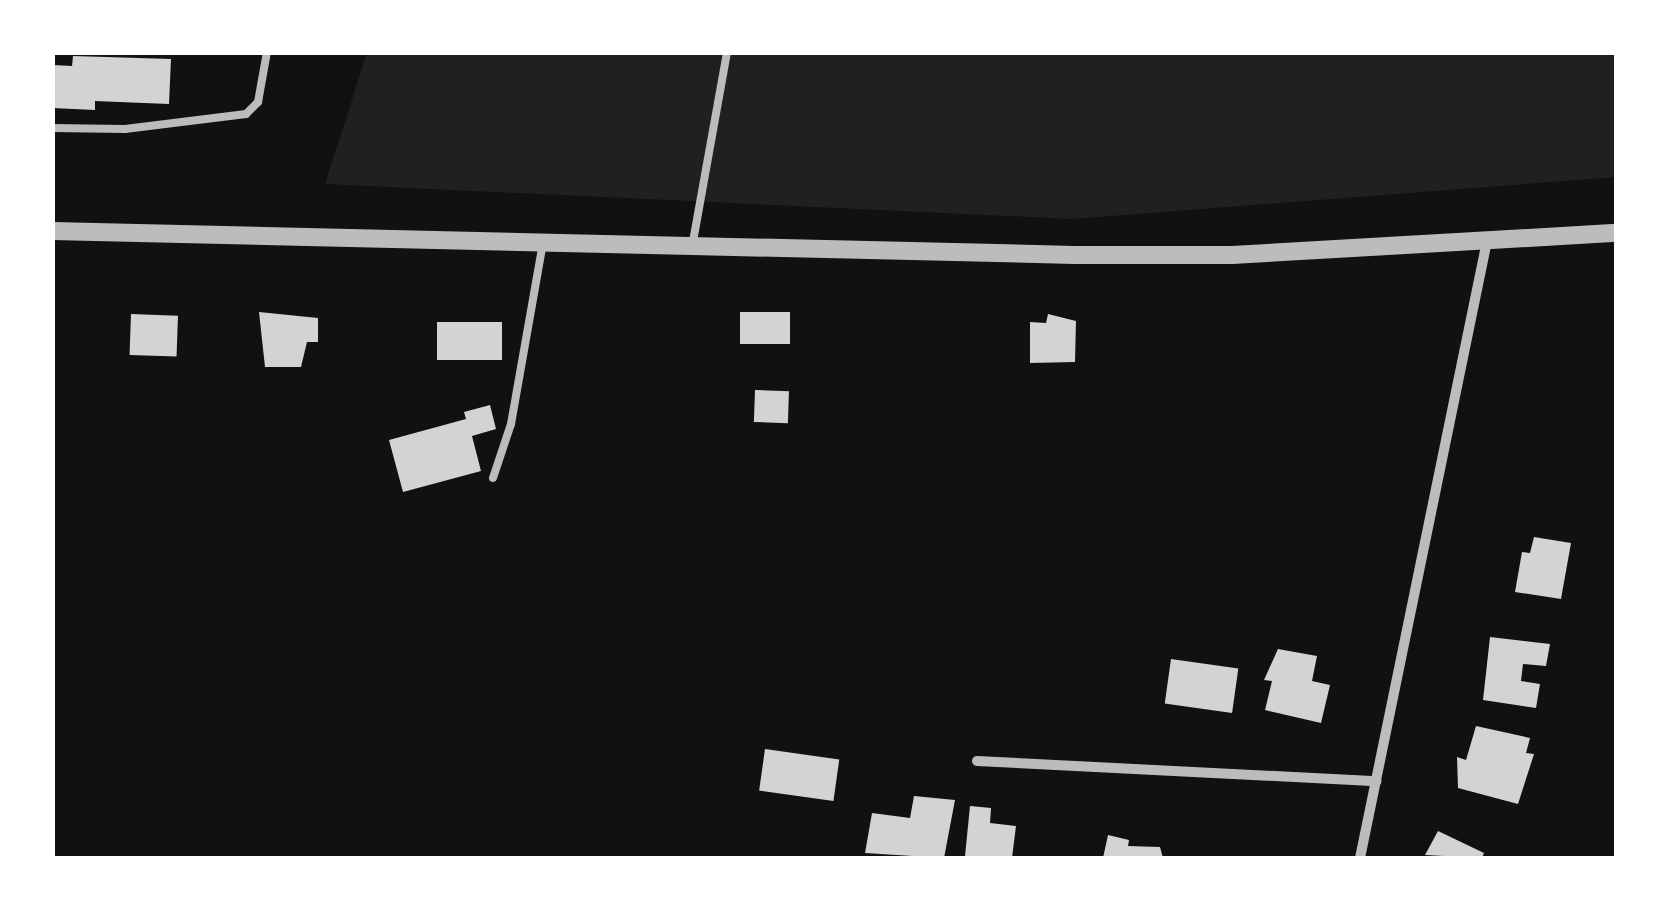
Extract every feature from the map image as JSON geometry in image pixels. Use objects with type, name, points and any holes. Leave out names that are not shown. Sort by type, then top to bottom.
[{"type":"street","points":[[52,231],[1232,255],[1616,232]]},
{"type":"street","points":[[1360,858],[1487,241]]},
{"type":"street","points":[[977,761],[1376,780]]},
{"type":"lane","points":[[52,128],[125,129],[246,114],[258,102],[267,52]]},
{"type":"lane","points":[[692,247],[727,52]]},
{"type":"lane","points":[[493,478],[511,424],[543,243]]},
{"type":"shaded area","points":[[367,53],[1616,53],[1616,177],[1073,219],[325,184]]},
{"type":"building","points":[[73,56],[171,59],[169,104],[95,101],[95,110],[52,108],[52,65],[72,66]]},
{"type":"building","points":[[259,312],[318,318],[318,342],[307,342],[301,367],[265,367]]},
{"type":"building","points":[[740,312],[790,312],[790,344],[740,344]]},
{"type":"building","points":[[131,314],[178,316],[177,357],[130,355]]},
{"type":"building","points":[[1048,314],[1076,321],[1075,362],[1030,363],[1030,322],[1046,323]]},
{"type":"building","points":[[437,322],[502,322],[502,360],[437,360]]},
{"type":"building","points":[[755,390],[789,391],[788,423],[754,422]]},
{"type":"building","points":[[490,405],[496,429],[472,436],[481,471],[403,492],[389,440],[466,419],[464,412]]},
{"type":"building","points":[[1534,537],[1571,543],[1561,599],[1515,592],[1522,552],[1530,553]]},
{"type":"building","points":[[1490,637],[1550,644],[1546,666],[1523,664],[1521,681],[1540,684],[1536,708],[1483,700]]},
{"type":"building","points":[[1278,649],[1317,656],[1312,681],[1330,685],[1321,723],[1265,710],[1272,681],[1264,680]]},
{"type":"building","points":[[1171,659],[1238,668],[1232,713],[1165,704]]},
{"type":"building","points":[[1476,726],[1530,738],[1526,753],[1534,754],[1518,804],[1458,788],[1457,757],[1466,760]]},
{"type":"building","points":[[765,749],[839,759],[833,801],[759,791]]},
{"type":"building","points":[[914,796],[955,800],[944,858],[865,853],[872,813],[910,818]]},
{"type":"building","points":[[970,806],[991,808],[990,823],[1016,826],[1012,858],[965,856]]},
{"type":"building","points":[[1438,831],[1484,853],[1482,858],[1425,855]]},
{"type":"building","points":[[1108,835],[1129,840],[1128,846],[1160,847],[1163,858],[1103,858]]}]
